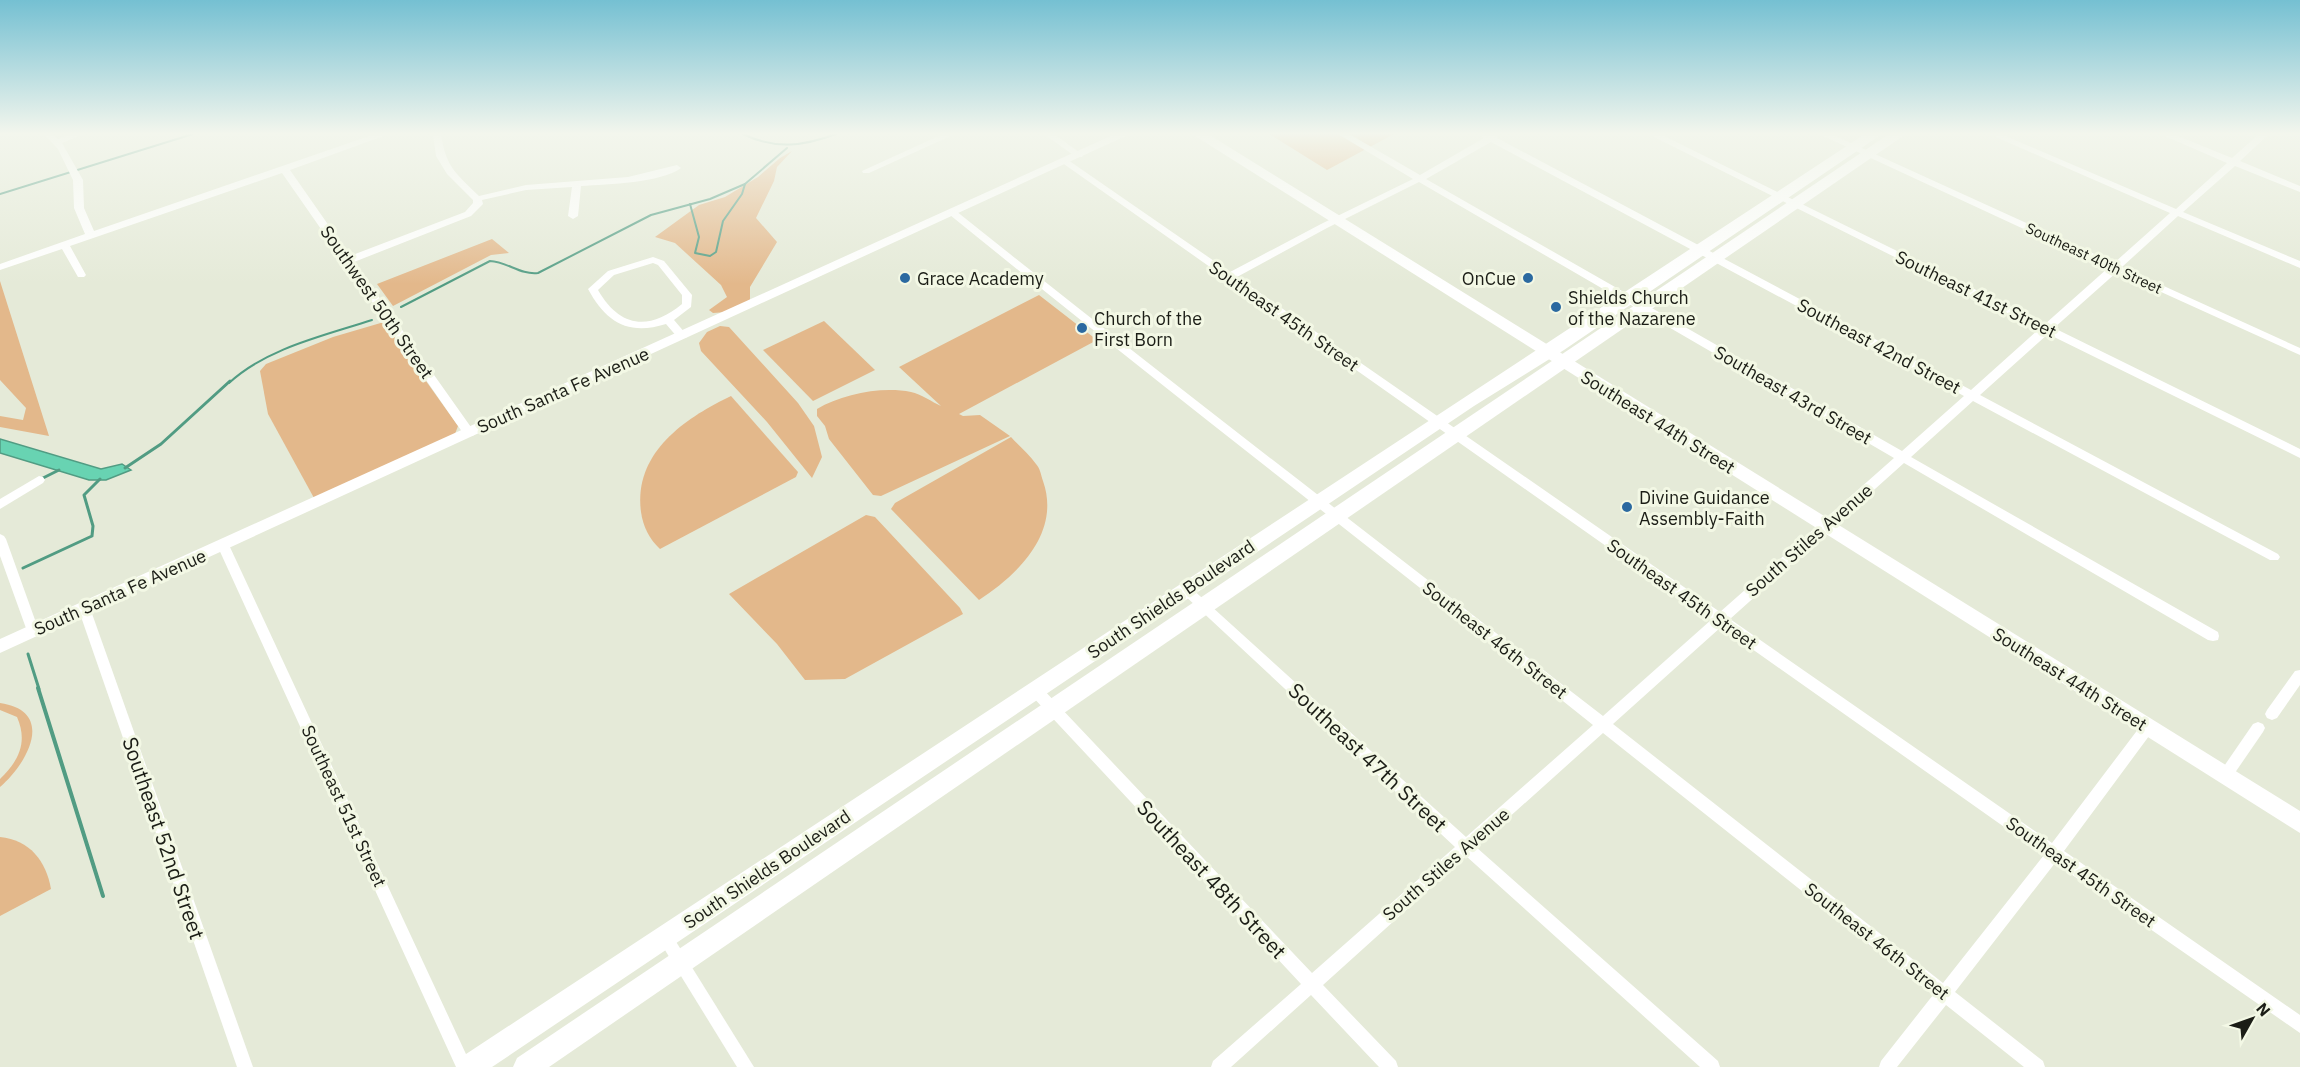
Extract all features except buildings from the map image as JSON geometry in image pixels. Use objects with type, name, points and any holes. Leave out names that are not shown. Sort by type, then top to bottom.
[{"type":"main road","name":"Southeast 44th Street","points":[[1278,184],[2300,823]]},
{"type":"main road","name":"South Shields Boulevard","points":[[469,1067],[1437,423],[1629,300],[1802,184]]},
{"type":"main road","name":"South Shields Boulevard","points":[[526,1067],[1827,184]]},
{"type":"street","points":[[78,184],[79,208],[91,236]]},
{"type":"street","points":[[0,267],[244,184]]},
{"type":"street","name":"Southwest 50th Street","points":[[294,184],[470,433]]},
{"type":"street","points":[[347,261],[468,214],[478,204],[477,199],[462,184]]},
{"type":"street","points":[[477,199],[502,190],[590,184]]},
{"type":"street","name":"South Santa Fe Avenue","points":[[0,646],[1017,184]]},
{"type":"street","name":"Southeast 45th Street","points":[[1096,184],[2300,1025]]},
{"type":"street","points":[[1228,277],[1409,184]]},
{"type":"street","name":"Southeast 43rd Street","points":[[1427,184],[2213,636]]},
{"type":"street","name":"Southeast 42nd Street","points":[[1578,184],[2274,557]]},
{"type":"street","name":"Southeast 41st Street","points":[[1752,184],[2300,454]]},
{"type":"street","name":"Southeast 40th Street","points":[[1932,184],[2300,352]]},
{"type":"street","points":[[2110,184],[2300,265]]},
{"type":"street","name":"South Stiles Avenue","points":[[1219,1067],[2211,184]]},
{"type":"street","points":[[573,216],[578,185]]},
{"type":"street","name":"Southeast 46th Street","points":[[953,213],[1137,361],[1338,515],[1602,726],[2037,1067]]},
{"type":"street","points":[[65,244],[81,275]]},
{"type":"street","points":[[653,260],[661,264],[687,295],[687,305],[668,320],[649,326],[636,326],[613,317],[593,289],[611,273],[653,260]]},
{"type":"street","points":[[668,320],[682,336]]},
{"type":"street","points":[[0,506],[39,480]]},
{"type":"street","points":[[0,539],[33,631]]},
{"type":"street","name":"Southeast 51st Street","points":[[223,545],[464,1067]]},
{"type":"street","name":"Southeast 47th Street","points":[[1186,590],[1466,847],[1712,1067]]},
{"type":"street","name":"Southeast 52nd Street","points":[[84,608],[245,1067]]},
{"type":"street","points":[[2272,714],[2298,682]]},
{"type":"street","name":"Southeast 48th Street","points":[[1035,690],[1390,1067]]},
{"type":"street","points":[[1887,1067],[2054,853],[2147,728]]},
{"type":"street","points":[[2224,776],[2258,728]]},
{"type":"street","points":[[665,937],[746,1067]]},
{"type":"shaded area","points":[[747,184],[773,184],[756,218],[777,242],[750,287],[750,301],[727,312],[713,313],[709,310],[727,297],[721,285],[675,243],[655,237],[699,205],[725,197]]},
{"type":"shaded area","points":[[492,239],[509,253],[491,255],[393,306],[377,284]]},
{"type":"shaded area","points":[[0,281],[49,436],[0,427],[0,416],[23,420],[26,408],[0,380]]},
{"type":"shaded area","points":[[1039,295],[1097,340],[959,414],[963,416],[980,415],[1010,436],[881,496],[873,495],[829,439],[825,426],[817,416],[817,409],[850,395],[888,390],[915,393],[941,406],[899,367]]},
{"type":"shaded area","points":[[824,321],[875,370],[813,401],[763,350]]},
{"type":"shaded area","points":[[384,322],[458,426],[455,434],[314,498],[268,414],[260,371],[266,364],[333,337]]},
{"type":"shaded area","points":[[720,326],[729,327],[798,403],[814,426],[822,457],[812,478],[767,422],[701,351],[699,343],[707,332]]},
{"type":"shaded area","points":[[731,396],[798,472],[796,477],[660,549],[650,537],[641,512],[641,491],[645,472],[654,455],[680,427],[696,415]]},
{"type":"shaded area","points":[[1011,437],[1039,470],[1047,500],[1046,517],[1033,550],[1022,564],[994,590],[979,600],[891,509],[895,503]]},
{"type":"shaded area","points":[[0,439],[101,469],[122,464],[131,470],[106,480],[89,480],[0,453]]},
{"type":"shaded area","points":[[866,515],[875,517],[960,608],[963,614],[845,679],[805,680],[777,644],[729,594]]},
{"type":"shaded area","points":[[0,703],[17,708],[28,716],[32,727],[32,739],[20,765],[0,787],[0,779],[20,751],[22,735],[17,717],[0,710]]},
{"type":"shaded area","points":[[0,837],[20,842],[35,854],[45,869],[51,889],[0,916]]},
{"type":"waterway","points":[[0,194],[33,184]]},
{"type":"waterway","points":[[690,204],[699,237],[695,253],[710,256],[716,252],[723,221],[742,194],[745,184]]},
{"type":"waterway","points":[[690,204],[710,199],[745,184]]},
{"type":"waterway","points":[[401,307],[490,261],[525,272],[538,273],[651,215],[690,204]]},
{"type":"waterway","points":[[229,383],[260,361],[296,344],[372,320]]},
{"type":"waterway","points":[[125,468],[161,444],[230,381]]},
{"type":"waterway","points":[[41,479],[59,470]]},
{"type":"waterway","points":[[23,568],[92,536],[93,526],[84,495],[100,479]]},
{"type":"waterway","points":[[28,654],[39,689]]},
{"type":"waterway","points":[[38,688],[103,896]]},
{"type":"place","name":"Grace Academy","points":[[905,278]]},
{"type":"place","name":"OnCue","points":[[1528,278]]},
{"type":"place","name":"Shields Church of the Nazarene","points":[[1556,307]]},
{"type":"place","name":"Church of the First Born","points":[[1082,328]]},
{"type":"place","name":"Divine Guidance Assembly-Faith","points":[[1627,507]]}]
